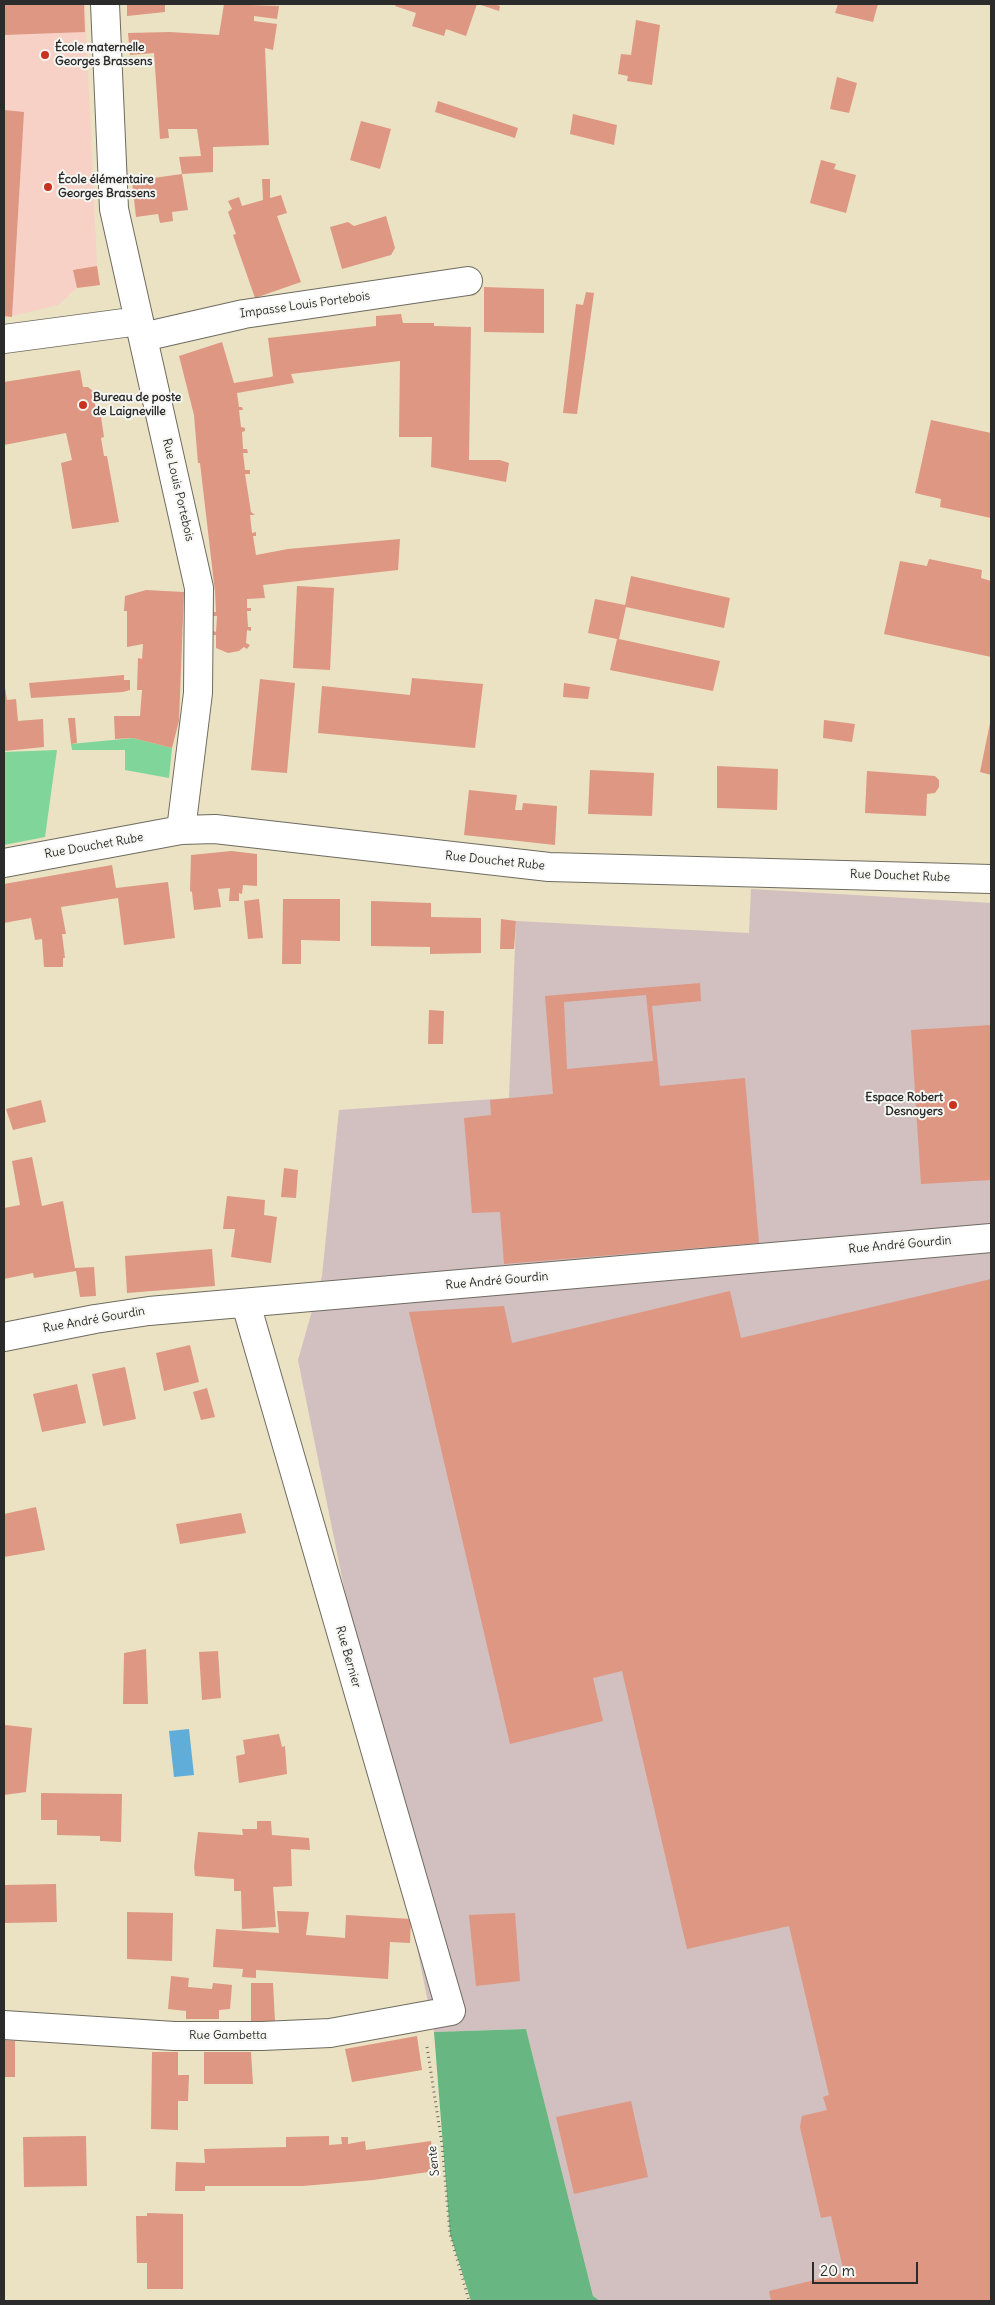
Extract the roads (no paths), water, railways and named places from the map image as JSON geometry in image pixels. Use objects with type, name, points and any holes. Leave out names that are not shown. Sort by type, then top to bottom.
[{"type":"street","name":"Rue Louis Portebois","points":[[105,4],[114,209],[195,564],[199,595],[198,693],[181,830]]},
{"type":"street","name":"Impasse Louis Portebois","points":[[4,339],[141,329],[468,281]]},
{"type":"street","name":"Rue Douchet Rube","points":[[4,863],[181,830],[233,830],[549,867],[991,879]]},
{"type":"street","name":"Rue André Gourdin","points":[[4,1337],[121,1314],[991,1238]]},
{"type":"street","name":"Rue Bernier","points":[[246,1304],[450,2011]]},
{"type":"street","name":"Rue Gambetta","points":[[4,2024],[140,2034],[262,2036],[330,2033],[450,2011]]},
{"type":"water","points":[[189,1729],[194,1775],[174,1777],[169,1731]]},
{"type":"place","name":"École maternelle Georges Brassens","points":[[45,55]]},
{"type":"place","name":"École élémentaire Georges Brassens","points":[[48,187]]},
{"type":"place","name":"Bureau de poste de Laigneville","points":[[83,405]]},
{"type":"place","name":"Espace Robert Desnoyers","points":[[953,1105]]}]
